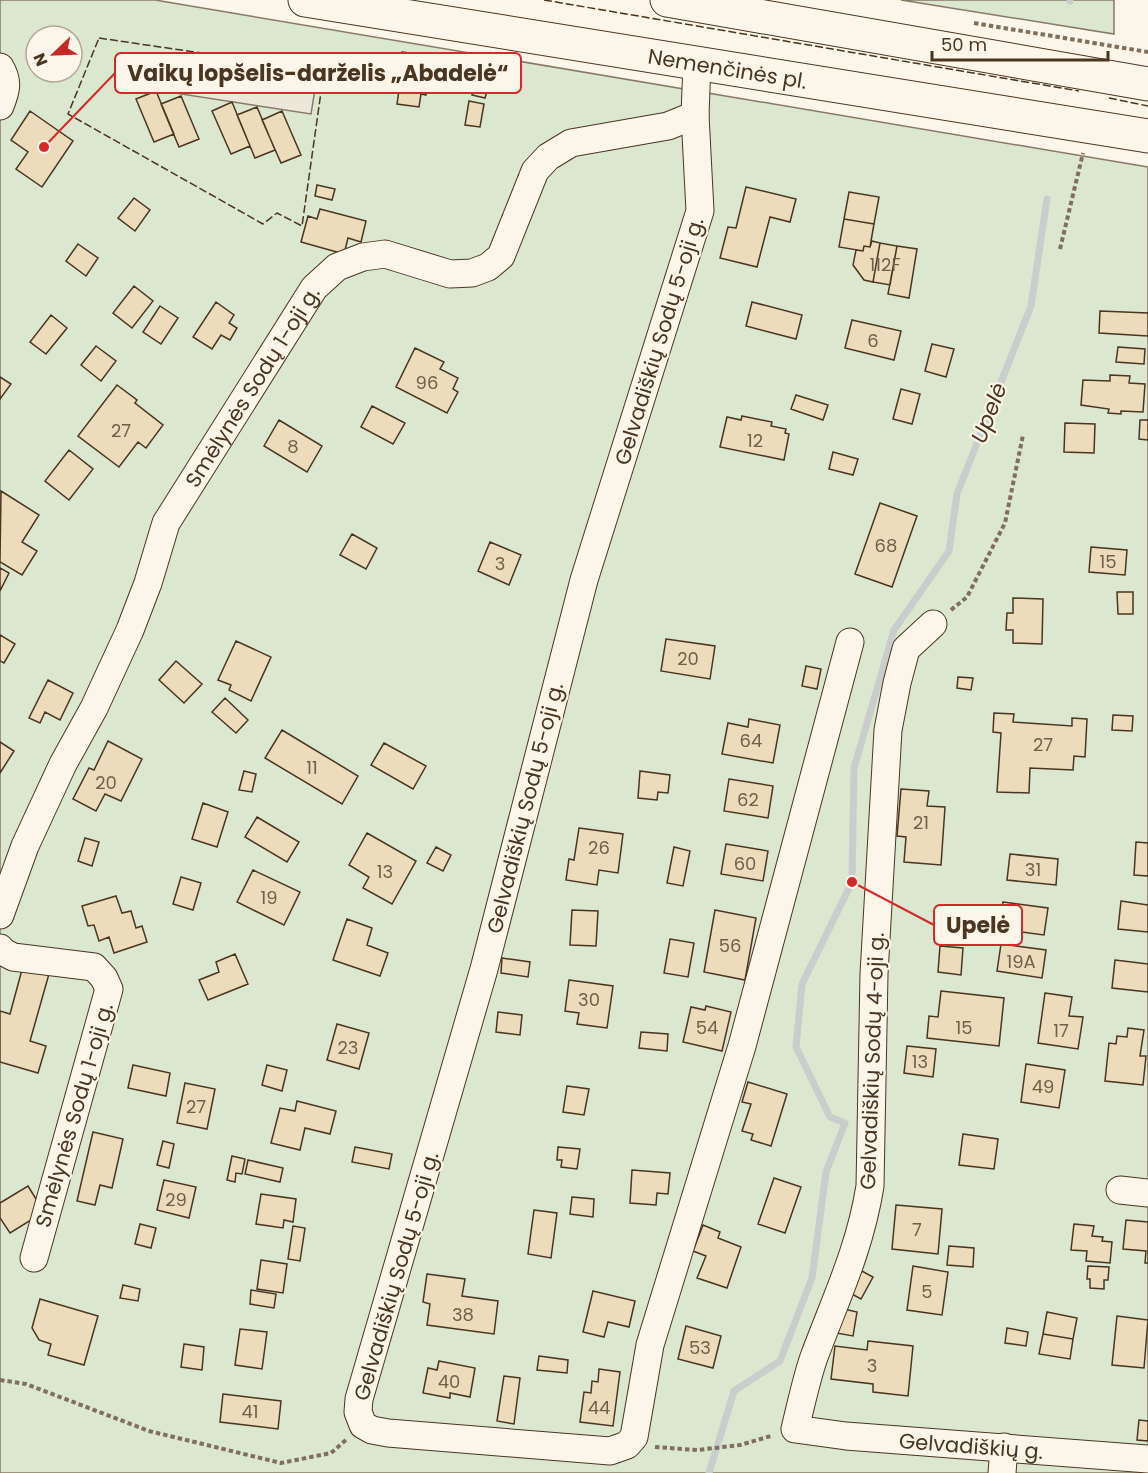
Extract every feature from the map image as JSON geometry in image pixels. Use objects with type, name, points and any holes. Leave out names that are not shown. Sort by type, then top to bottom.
[{"type":"main road","name":"Nemenčinės pl.","points":[[305,0],[1148,136]]},
{"type":"main road","points":[[667,0],[721,4],[1148,84]]},
{"type":"street","name":"Gelvadiškių Sodų 5-oji g.","points":[[627,1445],[610,1450],[387,1433],[372,1430],[363,1425],[358,1412],[359,1399],[484,969],[584,580],[700,211],[695,115],[698,63]]},
{"type":"street","points":[[0,67],[6,78],[6,91],[0,106]]},
{"type":"street","name":"Smėlynės Sodų 1-oji g.","points":[[0,915],[30,836],[130,630],[148,583],[166,523],[314,288],[338,267],[363,257],[385,254],[450,274],[472,273],[488,267],[501,256],[535,171],[548,157],[571,144],[668,126],[695,115]]},
{"type":"street","name":"Gelvadiškių Sodų 4-oji g.","points":[[795,1429],[813,1360],[865,1219],[870,1186],[874,974],[888,730],[906,649],[933,624]]},
{"type":"street","points":[[627,1445],[634,1437],[650,1346],[742,1046],[850,642]]},
{"type":"street","name":"Smėlynės Sodų 1-oji g.","points":[[0,948],[13,957],[94,967],[110,989],[34,1258]]},
{"type":"street","points":[[1120,1190],[1148,1193]]},
{"type":"street","name":"Gelvadiškių g.","points":[[795,1429],[1003,1460],[1148,1459]]},
{"type":"path","points":[[966,21],[1148,52]]},
{"type":"path","points":[[1060,249],[1086,143]]},
{"type":"path","points":[[933,624],[967,597],[1005,523],[1023,435]]},
{"type":"path","points":[[0,1380],[26,1384],[149,1431],[280,1463],[331,1453],[363,1425]]},
{"type":"path","points":[[627,1445],[697,1450],[741,1445],[795,1429]]},
{"type":"green space","points":[[0,0],[155,0],[1148,167],[1148,1473],[0,1473]]},
{"type":"green space","points":[[901,0],[1114,0],[1114,34]]},
{"type":"shaded area","points":[[121,59],[315,89],[311,114],[116,84]]},
{"type":"building","points":[[402,52],[431,56],[429,70],[434,70],[432,87],[427,86],[426,95],[421,94],[419,107],[397,104],[399,90],[396,90],[397,81],[389,80],[392,60],[400,61]]},
{"type":"building","points":[[478,74],[491,78],[485,98],[472,95]]},
{"type":"building","points":[[156,91],[174,134],[154,142],[136,99]]},
{"type":"building","points":[[181,96],[199,139],[179,147],[161,104]]},
{"type":"building","points":[[469,101],[484,104],[480,127],[465,125]]},
{"type":"building","points":[[232,102],[250,146],[231,154],[212,111]]},
{"type":"building","points":[[257,107],[275,150],[255,158],[237,115]]},
{"type":"building","points":[[30,111],[73,141],[42,187],[16,169],[28,152],[11,140]]},
{"type":"building","points":[[282,111],[301,155],[281,163],[262,120]]},
{"type":"building","points":[[317,185],[335,189],[332,200],[315,196]]},
{"type":"building","points":[[746,187],[796,199],[790,222],[770,217],[757,267],[720,258],[728,227],[736,228]]},
{"type":"building","points":[[849,192],[879,197],[874,224],[844,219]]},
{"type":"building","points":[[134,198],[150,210],[135,231],[118,218]]},
{"type":"building","points":[[320,209],[366,221],[361,242],[348,238],[344,254],[301,242],[308,216],[317,219]]},
{"type":"building","points":[[844,219],[874,224],[870,247],[864,246],[863,251],[839,247]]},
{"type":"building","points":[[872,241],[880,243],[873,282],[864,280],[853,265],[856,250],[863,251],[864,246],[870,247]]},
{"type":"building","points":[[880,243],[897,246],[890,285],[873,282]]},
{"type":"building","points":[[78,244],[98,258],[86,276],[66,261]]},
{"type":"building","points":[[897,246],[917,249],[909,298],[888,294]]},
{"type":"building","points":[[134,286],[153,301],[132,328],[113,313]]},
{"type":"building","points":[[216,302],[234,315],[229,323],[237,328],[230,340],[221,335],[212,349],[193,337]]},
{"type":"building","points":[[752,302],[802,315],[796,339],[746,326]]},
{"type":"building","points":[[160,306],[178,318],[161,344],[143,332]]},
{"type":"building","points":[[1100,311],[1148,313],[1148,336],[1099,333]]},
{"type":"building","points":[[51,315],[67,328],[46,354],[30,342]]},
{"type":"building","points":[[852,320],[901,331],[894,360],[845,348]]},
{"type":"building","points":[[932,344],[954,349],[946,377],[925,371]]},
{"type":"building","points":[[96,346],[116,361],[101,381],[81,365]]},
{"type":"building","points":[[1118,347],[1145,349],[1144,364],[1116,362]]},
{"type":"building","points":[[415,348],[444,362],[440,369],[458,378],[453,389],[458,392],[447,413],[396,387]]},
{"type":"building","points":[[1110,375],[1130,376],[1129,383],[1145,384],[1143,412],[1108,413],[1109,409],[1081,405],[1083,380],[1110,381]]},
{"type":"building","points":[[0,377],[11,384],[0,399]]},
{"type":"building","points":[[117,385],[137,400],[135,403],[163,425],[146,448],[138,442],[119,467],[78,436]]},
{"type":"building","points":[[901,389],[920,394],[912,424],[893,419]]},
{"type":"building","points":[[796,395],[828,405],[823,420],[791,409]]},
{"type":"building","points":[[372,406],[405,423],[393,444],[361,427]]},
{"type":"building","points":[[742,416],[772,422],[771,426],[786,429],[785,433],[789,434],[784,460],[720,447],[727,417],[741,420]]},
{"type":"building","points":[[279,420],[322,446],[307,472],[264,446]]},
{"type":"building","points":[[1140,420],[1148,420],[1148,440],[1139,439]]},
{"type":"building","points":[[1065,423],[1095,424],[1094,453],[1064,452]]},
{"type":"building","points":[[69,450],[93,469],[69,500],[45,481]]},
{"type":"building","points":[[833,452],[858,459],[853,475],[829,469]]},
{"type":"building","points":[[1,491],[39,515],[22,542],[37,551],[22,575],[0,562]]},
{"type":"building","points":[[880,503],[917,516],[892,587],[855,574]]},
{"type":"building","points":[[352,534],[377,548],[366,569],[340,555]]},
{"type":"building","points":[[490,542],[521,555],[509,585],[478,571]]},
{"type":"building","points":[[1091,547],[1127,550],[1125,575],[1089,572]]},
{"type":"building","points":[[0,568],[9,573],[0,591]]},
{"type":"building","points":[[1117,592],[1133,592],[1133,614],[1118,614]]},
{"type":"building","points":[[1013,598],[1043,599],[1042,644],[1013,643],[1013,630],[1006,630],[1007,613],[1013,613]]},
{"type":"building","points":[[0,635],[15,644],[4,663],[0,661]]},
{"type":"building","points":[[666,639],[715,646],[710,679],[661,671]]},
{"type":"building","points":[[236,641],[271,657],[251,701],[229,690],[231,685],[218,680]]},
{"type":"building","points":[[176,661],[202,684],[184,703],[159,680]]},
{"type":"building","points":[[806,666],[821,669],[817,689],[802,686]]},
{"type":"building","points":[[958,677],[973,678],[971,690],[957,688]]},
{"type":"building","points":[[48,680],[73,693],[60,720],[45,712],[40,723],[29,718]]},
{"type":"building","points":[[225,698],[248,720],[236,733],[212,712]]},
{"type":"building","points":[[994,713],[1014,714],[1013,722],[1072,726],[1072,718],[1087,719],[1085,757],[1074,756],[1073,770],[1030,768],[1029,793],[997,792],[1001,733],[993,732]]},
{"type":"building","points":[[1113,715],[1133,716],[1132,731],[1112,730]]},
{"type":"building","points":[[749,719],[780,725],[773,763],[722,754],[728,723],[748,727]]},
{"type":"building","points":[[282,730],[358,776],[342,804],[265,758]]},
{"type":"building","points":[[108,741],[142,759],[121,801],[105,794],[96,811],[73,799],[89,768],[94,770]]},
{"type":"building","points":[[0,742],[14,751],[0,773]]},
{"type":"building","points":[[384,743],[426,766],[413,789],[371,765]]},
{"type":"building","points":[[244,771],[256,774],[252,792],[239,790]]},
{"type":"building","points":[[640,771],[670,775],[668,793],[658,792],[657,800],[638,798]]},
{"type":"building","points":[[729,779],[773,786],[768,818],[724,811]]},
{"type":"building","points":[[901,789],[929,791],[927,806],[945,807],[941,865],[904,862],[906,837],[897,836]]},
{"type":"building","points":[[203,803],[228,812],[217,847],[192,839]]},
{"type":"building","points":[[257,817],[299,842],[287,862],[245,837]]},
{"type":"building","points":[[579,828],[623,834],[618,873],[599,870],[597,885],[566,880],[569,859],[574,860]]},
{"type":"building","points":[[367,833],[416,861],[392,904],[363,888],[369,877],[349,865]]},
{"type":"building","points":[[85,838],[99,842],[92,866],[78,861]]},
{"type":"building","points":[[1136,842],[1148,843],[1148,876],[1134,875]]},
{"type":"building","points":[[726,844],[768,851],[763,881],[721,874]]},
{"type":"building","points":[[436,847],[451,855],[443,871],[427,863]]},
{"type":"building","points":[[674,847],[690,851],[683,886],[667,883]]},
{"type":"building","points":[[1010,854],[1058,859],[1056,885],[1007,880]]},
{"type":"building","points":[[253,870],[300,892],[284,925],[237,902]]},
{"type":"building","points":[[181,877],[201,883],[193,910],[173,904]]},
{"type":"building","points":[[116,896],[122,913],[131,911],[136,928],[142,926],[147,942],[114,953],[109,937],[99,941],[94,925],[88,926],[82,906]]},
{"type":"building","points":[[1121,901],[1148,905],[1148,932],[1118,929]]},
{"type":"building","points":[[1003,902],[1048,908],[1044,935],[999,929]]},
{"type":"building","points":[[572,910],[598,911],[596,946],[570,945]]},
{"type":"building","points":[[715,910],[756,918],[745,980],[704,972]]},
{"type":"building","points":[[347,919],[372,928],[367,945],[388,953],[380,976],[333,960]]},
{"type":"building","points":[[670,939],[694,943],[688,977],[664,973]]},
{"type":"building","points":[[1001,944],[1046,950],[1042,978],[997,971]]},
{"type":"building","points":[[940,946],[963,948],[961,975],[938,972]]},
{"type":"building","points":[[235,954],[248,984],[208,1000],[199,980],[219,972],[216,962]]},
{"type":"building","points":[[502,958],[530,962],[528,977],[501,973]]},
{"type":"building","points":[[1115,960],[1148,964],[1148,992],[1112,988]]},
{"type":"building","points":[[23,966],[49,974],[30,1041],[46,1046],[38,1073],[0,1062],[0,1011],[10,1014]]},
{"type":"building","points":[[569,980],[613,986],[607,1028],[577,1024],[579,1013],[565,1011]]},
{"type":"building","points":[[941,991],[1004,998],[999,1046],[927,1038],[929,1016],[938,1017]]},
{"type":"building","points":[[1045,993],[1072,997],[1069,1016],[1083,1017],[1078,1049],[1038,1043]]},
{"type":"building","points":[[706,1006],[731,1012],[722,1051],[683,1042],[691,1007],[705,1010]]},
{"type":"building","points":[[498,1012],[522,1015],[520,1035],[496,1032]]},
{"type":"building","points":[[337,1024],[369,1033],[359,1069],[327,1060]]},
{"type":"building","points":[[1128,1028],[1144,1030],[1140,1056],[1146,1056],[1143,1085],[1105,1081],[1109,1043],[1116,1044],[1117,1036],[1127,1037]]},
{"type":"building","points":[[641,1032],[668,1034],[667,1051],[639,1048]]},
{"type":"building","points":[[907,1046],[936,1049],[933,1077],[904,1073]]},
{"type":"building","points":[[1026,1064],[1065,1070],[1059,1108],[1021,1102]]},
{"type":"building","points":[[133,1065],[170,1073],[166,1096],[128,1088]]},
{"type":"building","points":[[267,1065],[287,1070],[282,1091],[262,1085]]},
{"type":"building","points":[[748,1082],[787,1094],[771,1146],[751,1140],[753,1134],[742,1131],[751,1104],[742,1102]]},
{"type":"building","points":[[185,1083],[215,1089],[207,1129],[177,1123]]},
{"type":"building","points":[[567,1086],[589,1089],[584,1115],[563,1112]]},
{"type":"building","points":[[297,1101],[336,1111],[330,1134],[305,1128],[300,1150],[271,1143],[280,1108],[295,1111]]},
{"type":"building","points":[[93,1132],[123,1139],[112,1188],[100,1185],[95,1205],[77,1201]]},
{"type":"building","points":[[963,1134],[998,1139],[994,1169],[959,1165]]},
{"type":"building","points":[[163,1141],[174,1144],[169,1168],[157,1165]]},
{"type":"building","points":[[355,1147],[392,1154],[389,1169],[352,1162]]},
{"type":"building","points":[[558,1147],[580,1149],[577,1169],[561,1167],[562,1160],[557,1160]]},
{"type":"building","points":[[232,1156],[245,1159],[242,1174],[236,1173],[235,1182],[227,1180]]},
{"type":"building","points":[[248,1160],[283,1168],[280,1182],[245,1174]]},
{"type":"building","points":[[632,1170],[670,1173],[668,1194],[657,1193],[656,1205],[630,1203]]},
{"type":"building","points":[[774,1178],[801,1187],[785,1233],[758,1224]]},
{"type":"building","points":[[164,1180],[196,1187],[189,1218],[157,1210]]},
{"type":"building","points":[[28,1186],[44,1212],[10,1233],[0,1218],[0,1203]]},
{"type":"building","points":[[261,1194],[296,1199],[293,1222],[284,1220],[283,1228],[256,1224]]},
{"type":"building","points":[[572,1197],[594,1199],[593,1217],[570,1214]]},
{"type":"building","points":[[896,1205],[942,1209],[938,1254],[892,1249]]},
{"type":"building","points":[[534,1210],[557,1213],[551,1258],[528,1254]]},
{"type":"building","points":[[1126,1220],[1148,1222],[1148,1263],[1145,1263],[1146,1251],[1123,1249]]},
{"type":"building","points":[[140,1224],[156,1228],[151,1248],[135,1244]]},
{"type":"building","points":[[1074,1224],[1094,1226],[1092,1236],[1103,1237],[1102,1241],[1112,1242],[1110,1263],[1086,1261],[1087,1251],[1071,1250]]},
{"type":"building","points":[[703,1225],[720,1232],[718,1238],[741,1247],[727,1288],[697,1278],[706,1256],[693,1251]]},
{"type":"building","points":[[293,1226],[305,1228],[300,1261],[288,1259]]},
{"type":"building","points":[[949,1246],[974,1248],[973,1267],[947,1265]]},
{"type":"building","points":[[261,1260],[287,1264],[283,1293],[257,1289]]},
{"type":"building","points":[[913,1266],[948,1272],[942,1315],[907,1310]]},
{"type":"building","points":[[1088,1266],[1109,1267],[1108,1280],[1104,1280],[1104,1289],[1090,1288],[1090,1279],[1087,1279]]},
{"type":"building","points":[[860,1270],[873,1277],[861,1299],[848,1292]]},
{"type":"building","points":[[427,1274],[465,1279],[462,1296],[498,1301],[494,1334],[427,1325],[430,1304],[423,1302]]},
{"type":"building","points":[[123,1285],[140,1289],[138,1301],[120,1298]]},
{"type":"building","points":[[251,1290],[276,1294],[274,1308],[250,1304]]},
{"type":"building","points":[[593,1291],[635,1301],[629,1327],[608,1322],[604,1337],[583,1332]]},
{"type":"building","points":[[40,1299],[98,1316],[84,1365],[48,1355],[51,1344],[39,1340],[32,1328]]},
{"type":"building","points":[[840,1308],[857,1312],[853,1336],[836,1333]]},
{"type":"building","points":[[1047,1312],[1077,1318],[1073,1339],[1043,1334]]},
{"type":"building","points":[[1117,1316],[1148,1320],[1144,1368],[1112,1365]]},
{"type":"building","points":[[686,1326],[721,1336],[713,1368],[678,1359]]},
{"type":"building","points":[[1007,1328],[1028,1332],[1026,1346],[1005,1343]]},
{"type":"building","points":[[240,1329],[267,1332],[262,1369],[235,1365]]},
{"type":"building","points":[[1043,1334],[1073,1339],[1070,1359],[1039,1354]]},
{"type":"building","points":[[868,1341],[913,1346],[908,1396],[873,1392],[873,1384],[831,1379],[835,1346],[867,1350]]},
{"type":"building","points":[[184,1344],[204,1347],[202,1370],[181,1367]]},
{"type":"building","points":[[539,1356],[568,1360],[567,1373],[537,1370]]},
{"type":"building","points":[[439,1361],[475,1368],[470,1397],[450,1393],[450,1398],[423,1393],[428,1368],[437,1370]]},
{"type":"building","points":[[599,1369],[620,1372],[613,1426],[580,1422],[584,1392],[591,1393],[592,1381],[598,1382]]},
{"type":"building","points":[[504,1376],[520,1378],[514,1424],[497,1421]]},
{"type":"building","points":[[223,1394],[281,1401],[278,1429],[220,1422]]},
{"type":"building","points":[[1139,1420],[1148,1421],[1148,1441],[1137,1440]]},
{"type":"waterway","name":"Upelė","points":[[709,1473],[734,1391],[780,1361],[812,1278],[826,1172],[845,1123],[830,1117],[796,1047],[802,984],[852,882],[854,768],[894,630],[949,551],[957,494],[1031,306],[1047,199]]},
{"type":"fence","points":[[544,0],[1079,91]]},
{"type":"fence","points":[[99,38],[324,71],[302,226],[277,213],[263,224],[68,114],[99,38]]},
{"type":"fence","points":[[1109,98],[1148,106]]},
{"type":"place","name":"Vaikų lopšelis-darželis „Abadelė“","points":[[44,147]]},
{"type":"place","name":"Upelė","points":[[852,882]]}]
